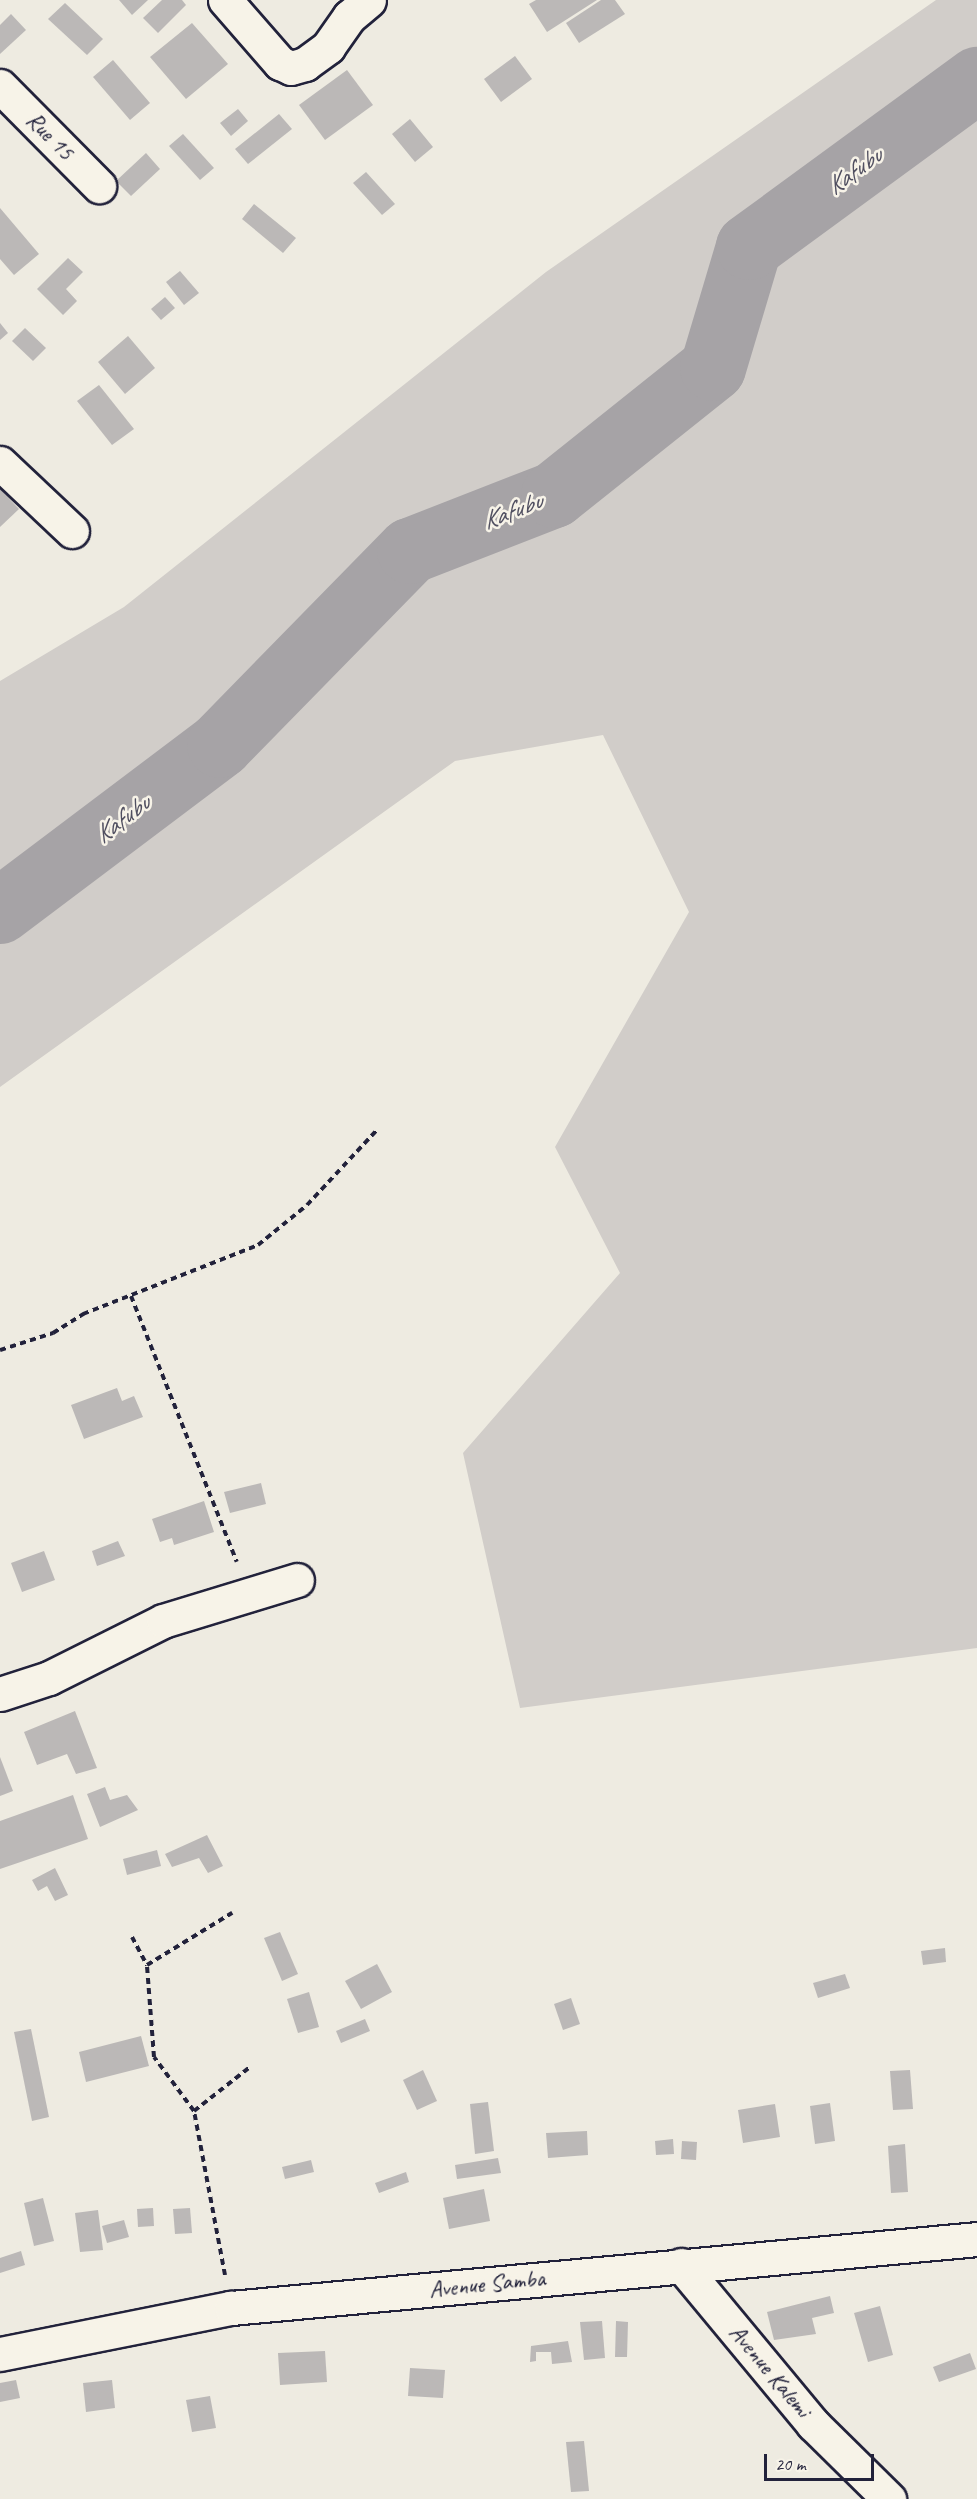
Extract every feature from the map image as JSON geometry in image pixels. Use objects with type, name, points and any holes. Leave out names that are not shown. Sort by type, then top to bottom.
[{"type":"street","points":[[225,0],[280,63],[291,68],[305,64],[328,47],[350,17],[369,0]]},
{"type":"street","name":"Rue 15","points":[[0,86],[99,186]]},
{"type":"street","points":[[0,463],[72,531]]},
{"type":"street","points":[[0,1694],[49,1678],[163,1621],[297,1580]]},
{"type":"street","name":"Avenue Samba","points":[[0,2354],[231,2308],[977,2239]]},
{"type":"street","name":"Avenue Kalemi","points":[[681,2265],[813,2424],[889,2499]]},
{"type":"path","points":[[0,1350],[53,1333],[83,1314],[258,1245],[307,1205],[377,1130]]},
{"type":"path","points":[[131,1296],[250,1593]]},
{"type":"path","points":[[147,1965],[232,1914]]},
{"type":"path","points":[[132,1937],[147,1965],[154,2057],[194,2111],[231,2308]]},
{"type":"path","points":[[194,2111],[250,2067]]},
{"type":"shaded area","points":[[936,0],[977,0],[977,1648],[520,1708],[463,1453],[620,1273],[555,1147],[689,912],[603,735],[455,761],[0,1087],[0,681],[124,607],[546,272]]},
{"type":"building","points":[[119,0],[148,0],[132,15]]},
{"type":"building","points":[[162,0],[182,0],[186,5],[158,33],[143,18]]},
{"type":"building","points":[[536,0],[597,0],[547,32],[529,4]]},
{"type":"building","points":[[601,0],[615,0],[625,14],[579,43],[566,23]]},
{"type":"building","points":[[65,3],[103,39],[87,55],[48,19]]},
{"type":"building","points":[[11,14],[26,30],[0,54],[0,25]]},
{"type":"building","points":[[192,23],[228,64],[186,99],[150,57]]},
{"type":"building","points":[[515,56],[532,79],[501,102],[484,79]]},
{"type":"building","points":[[113,60],[150,103],[130,120],[93,77]]},
{"type":"building","points":[[347,70],[373,105],[325,140],[299,105]]},
{"type":"building","points":[[238,109],[248,121],[231,136],[220,123]]},
{"type":"building","points":[[279,114],[292,129],[248,164],[235,149]]},
{"type":"building","points":[[410,119],[433,147],[415,162],[392,134]]},
{"type":"building","points":[[183,134],[214,168],[200,180],[169,146]]},
{"type":"building","points":[[146,153],[160,169],[131,196],[116,181]]},
{"type":"building","points":[[366,172],[395,204],[382,215],[353,183]]},
{"type":"building","points":[[254,204],[296,238],[283,253],[242,219]]},
{"type":"building","points":[[0,208],[39,254],[14,275],[0,259]]},
{"type":"building","points":[[68,258],[83,272],[66,289],[77,301],[63,315],[37,289]]},
{"type":"building","points":[[180,271],[199,293],[184,305],[166,282]]},
{"type":"building","points":[[165,297],[175,308],[161,320],[151,309]]},
{"type":"building","points":[[0,323],[8,333],[0,340]]},
{"type":"building","points":[[25,328],[46,348],[33,361],[12,341]]},
{"type":"building","points":[[128,336],[155,368],[125,394],[98,362]]},
{"type":"building","points":[[99,385],[134,429],[112,445],[77,401]]},
{"type":"building","points":[[0,489],[19,509],[0,527]]},
{"type":"building","points":[[117,1388],[122,1401],[134,1396],[143,1417],[84,1439],[71,1405]]},
{"type":"building","points":[[261,1483],[266,1504],[230,1513],[224,1492]]},
{"type":"building","points":[[204,1501],[214,1532],[174,1545],[172,1538],[160,1542],[152,1519]]},
{"type":"building","points":[[118,1541],[125,1556],[97,1566],[92,1551]]},
{"type":"building","points":[[44,1551],[55,1580],[22,1592],[11,1563]]},
{"type":"building","points":[[75,1711],[97,1768],[76,1774],[67,1754],[37,1765],[24,1732]]},
{"type":"building","points":[[0,1757],[13,1791],[0,1796]]},
{"type":"building","points":[[105,1787],[110,1800],[127,1795],[138,1810],[100,1827],[87,1794]]},
{"type":"building","points":[[73,1795],[88,1839],[0,1869],[0,1821]]},
{"type":"building","points":[[207,1835],[223,1866],[208,1873],[199,1858],[172,1867],[165,1854]]},
{"type":"building","points":[[157,1850],[161,1866],[127,1875],[123,1859]]},
{"type":"building","points":[[55,1868],[68,1895],[55,1901],[47,1886],[38,1891],[32,1880]]},
{"type":"building","points":[[280,1932],[298,1974],[282,1981],[264,1938]]},
{"type":"building","points":[[945,1948],[946,1962],[923,1965],[921,1951]]},
{"type":"building","points":[[377,1964],[392,1992],[361,2009],[345,1981]]},
{"type":"building","points":[[845,1974],[850,1988],[818,1998],[813,1983]]},
{"type":"building","points":[[309,1992],[319,2027],[298,2033],[287,1999]]},
{"type":"building","points":[[571,1998],[580,2024],[563,2030],[554,2004]]},
{"type":"building","points":[[365,2019],[370,2031],[341,2043],[336,2031]]},
{"type":"building","points":[[31,2029],[49,2117],[32,2121],[14,2032]]},
{"type":"building","points":[[141,2036],[149,2066],[86,2082],[79,2052]]},
{"type":"building","points":[[423,2070],[437,2101],[417,2110],[403,2080]]},
{"type":"building","points":[[910,2070],[913,2109],[893,2110],[890,2071]]},
{"type":"building","points":[[488,2102],[494,2151],[475,2154],[470,2104]]},
{"type":"building","points":[[830,2103],[835,2141],[815,2144],[810,2106]]},
{"type":"building","points":[[775,2104],[780,2137],[743,2143],[738,2110]]},
{"type":"building","points":[[587,2131],[588,2155],[548,2158],[546,2133]]},
{"type":"building","points":[[673,2139],[674,2154],[656,2155],[655,2141]]},
{"type":"building","points":[[682,2141],[697,2142],[696,2160],[681,2159]]},
{"type":"building","points":[[905,2144],[908,2192],[891,2193],[888,2146]]},
{"type":"building","points":[[498,2158],[501,2173],[457,2179],[455,2165]]},
{"type":"building","points":[[311,2160],[314,2172],[285,2179],[282,2167]]},
{"type":"building","points":[[406,2172],[409,2182],[379,2193],[375,2183]]},
{"type":"building","points":[[484,2189],[490,2221],[449,2229],[443,2198]]},
{"type":"building","points":[[43,2198],[54,2241],[34,2246],[24,2203]]},
{"type":"building","points":[[153,2208],[154,2226],[138,2227],[137,2209]]},
{"type":"building","points":[[190,2208],[192,2233],[175,2234],[173,2209]]},
{"type":"building","points":[[98,2210],[103,2250],[80,2252],[75,2213]]},
{"type":"building","points":[[124,2220],[129,2237],[107,2243],[102,2226]]},
{"type":"building","points":[[21,2251],[25,2265],[0,2273],[0,2258]]},
{"type":"building","points":[[830,2296],[834,2313],[812,2318],[816,2334],[774,2340],[767,2312]]},
{"type":"building","points":[[880,2306],[893,2355],[868,2362],[854,2313]]},
{"type":"building","points":[[602,2321],[605,2358],[584,2360],[580,2322]]},
{"type":"building","points":[[616,2321],[628,2322],[627,2357],[615,2357]]},
{"type":"building","points":[[568,2341],[572,2362],[552,2364],[551,2352],[536,2352],[536,2361],[530,2362],[531,2346]]},
{"type":"building","points":[[325,2351],[327,2382],[280,2385],[278,2353]]},
{"type":"building","points":[[970,2353],[976,2369],[939,2382],[933,2367]]},
{"type":"building","points":[[410,2368],[445,2370],[443,2398],[408,2396]]},
{"type":"building","points":[[16,2380],[20,2398],[0,2402],[0,2383]]},
{"type":"building","points":[[112,2380],[115,2408],[86,2412],[83,2383]]},
{"type":"building","points":[[210,2396],[216,2428],[192,2432],[186,2400]]},
{"type":"building","points":[[584,2441],[589,2491],[571,2492],[566,2442]]},
{"type":"waterway","name":"Kafubu","points":[[0,911],[220,745],[410,551],[554,495],[713,368],[749,247],[977,80]]}]
